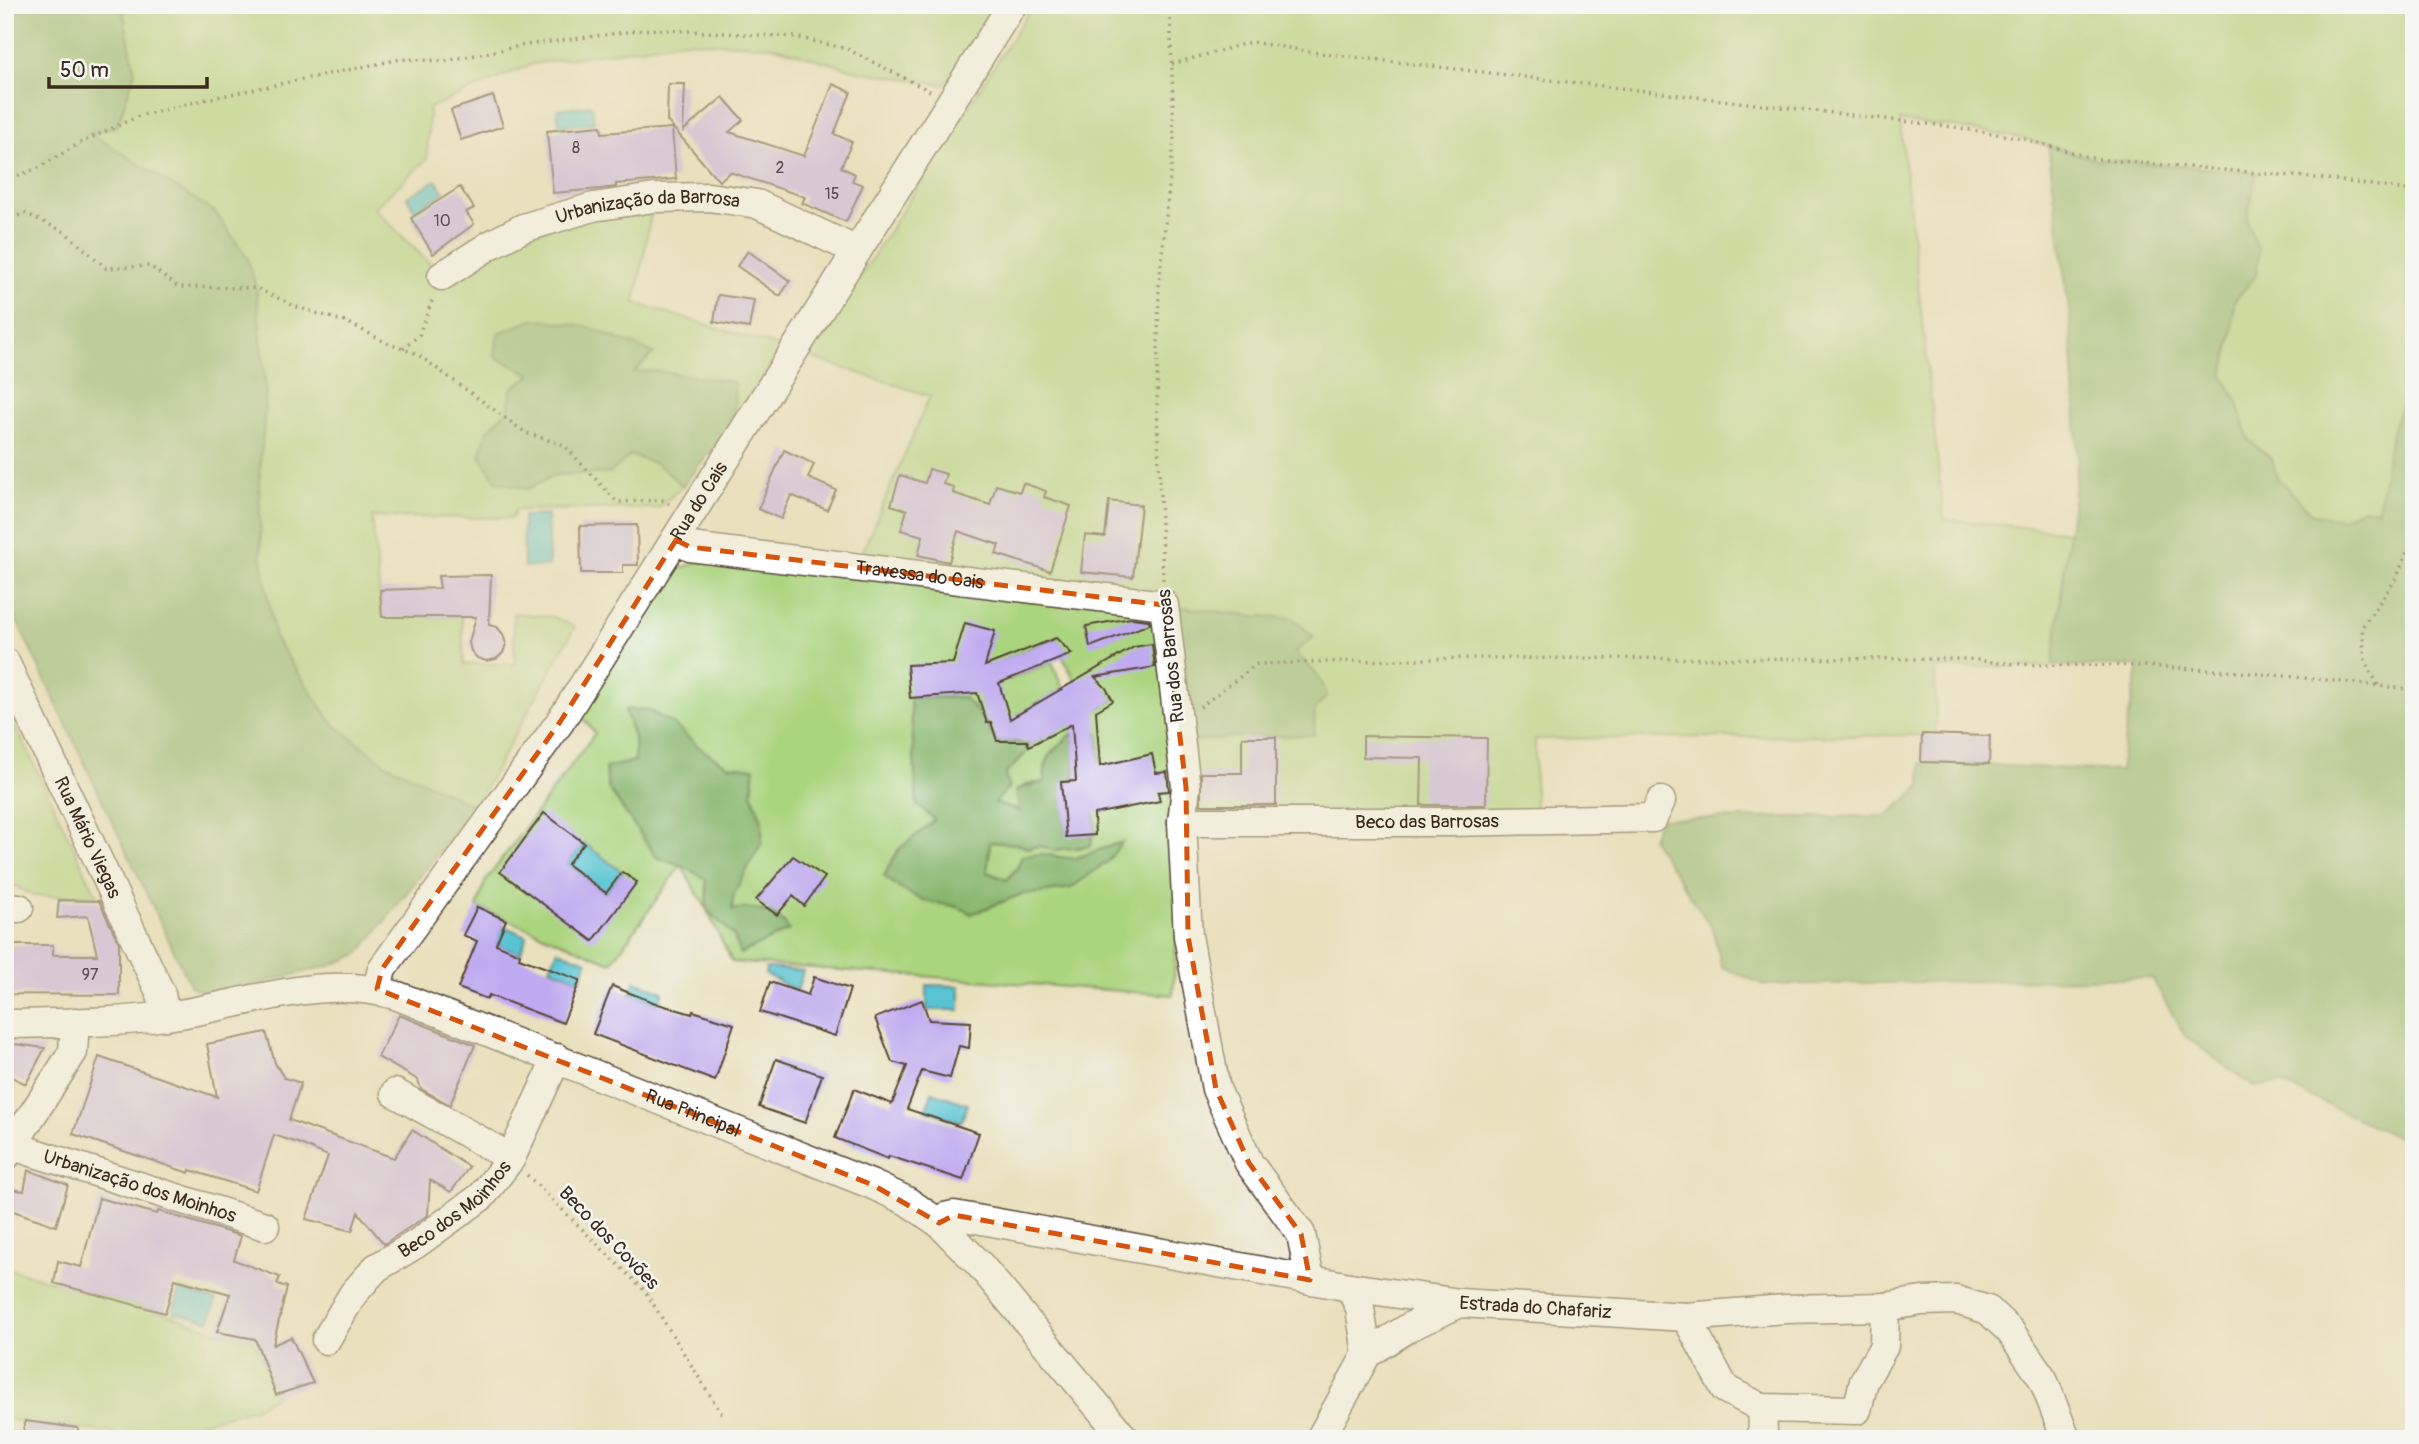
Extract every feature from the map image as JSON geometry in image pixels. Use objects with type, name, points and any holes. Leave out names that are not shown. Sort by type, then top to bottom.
[{"type":"street","name":"Rua do Cais","points":[[377,989],[382,969],[560,722],[1012,5]]},
{"type":"street","name":"Urbanização da Barrosa","points":[[442,276],[490,245],[523,228],[593,207],[654,198],[709,197],[757,204],[857,251]]},
{"type":"street","name":"Travessa do Cais","points":[[682,528],[691,547],[1164,605]]},
{"type":"street","name":"Rua dos Barrosas","points":[[1164,605],[1186,787],[1182,822],[1188,936],[1216,1088],[1249,1163],[1301,1234],[1310,1280]]},
{"type":"street","name":"Rua Mário Viegas","points":[[7,669],[161,994],[165,1016]]},
{"type":"street","name":"Beco das Barrosas","points":[[1182,822],[1450,822],[1653,818],[1661,801]]},
{"type":"street","name":"Rua Principal","points":[[5,1024],[165,1016],[311,989],[342,986],[377,989],[557,1058],[907,1201],[939,1223],[980,1265],[1125,1439]]},
{"type":"street","points":[[9,1152],[73,1052],[75,1022]]},
{"type":"street","name":"Beco dos Moinhos","points":[[327,1340],[353,1294],[376,1268],[416,1244],[482,1196],[511,1158],[557,1058]]},
{"type":"street","points":[[395,1093],[511,1158]]},
{"type":"street","name":"Urbanização dos Moinhos","points":[[9,1152],[265,1226]]},
{"type":"street","name":"Estrada do Chafariz","points":[[939,1223],[945,1217],[954,1215],[1350,1287],[1460,1303],[1686,1317],[1785,1309],[1885,1307],[1922,1301],[1956,1300],[1988,1310],[2010,1331],[2043,1379],[2066,1439]]},
{"type":"street","points":[[1350,1287],[1360,1308],[1367,1354]]},
{"type":"street","points":[[1320,1439],[1367,1354],[1411,1326],[1460,1303]]},
{"type":"street","points":[[1686,1317],[1725,1389],[1762,1408],[1857,1410],[1864,1381],[1884,1346],[1885,1307]]},
{"type":"street","points":[[1758,1439],[1763,1432],[1762,1408]]},
{"type":"path","name":"Rua dos Barrosas","points":[[1164,605],[1157,397],[1159,285],[1174,138],[1170,5]]},
{"type":"path","points":[[5,181],[38,168],[82,142],[139,116],[206,99],[401,59],[444,61],[537,43],[650,29],[796,37],[847,49],[952,102]]},
{"type":"path","points":[[1172,64],[1251,42],[1320,53],[1953,127],[2021,138],[2096,159],[2328,179],[2414,191]]},
{"type":"path","points":[[5,221],[25,213],[65,232],[106,268],[150,266],[178,287],[256,288],[297,307],[349,323],[418,354],[526,433],[564,445],[617,502],[662,500],[682,528]]},
{"type":"path","points":[[403,349],[419,335],[442,276]]},
{"type":"path","points":[[2378,686],[2365,662],[2362,627],[2396,579],[2408,550],[2414,547]]},
{"type":"path","points":[[1179,722],[1258,664],[1464,658],[1969,659],[2006,665],[2139,666],[2290,675],[2414,690]]},
{"type":"path","name":"Beco dos Covões","points":[[511,1158],[645,1291],[723,1416]]},
{"type":"highlighted area","points":[[676,540],[690,547],[1164,605],[1186,787],[1188,936],[1216,1089],[1249,1163],[1301,1234],[1310,1280],[954,1215],[939,1223],[873,1185],[377,989],[382,969],[560,722]]},
{"type":"green space","points":[[5,5],[122,5],[135,72],[117,126],[90,133],[215,212],[247,257],[256,288],[266,394],[259,480],[261,555],[275,639],[333,724],[386,764],[475,806],[359,954],[332,965],[214,995],[191,987],[5,596]]},
{"type":"green space","points":[[122,5],[995,5],[945,85],[858,71],[772,46],[685,41],[532,64],[429,108],[427,159],[374,208],[442,276],[490,245],[654,198],[635,303],[783,348],[733,418],[734,382],[656,371],[633,373],[653,353],[624,343],[532,375],[512,387],[508,410],[487,431],[527,489],[556,475],[610,473],[630,455],[658,464],[683,486],[658,508],[515,510],[512,518],[372,517],[382,616],[462,617],[464,664],[515,664],[513,613],[554,617],[575,627],[475,806],[386,764],[333,724],[275,639],[261,555],[259,480],[266,394],[256,288],[247,257],[89,133],[117,126],[135,72]]},
{"type":"green space","points":[[1033,5],[2414,5],[2414,367],[2391,436],[2378,510],[2363,508],[2341,519],[2312,514],[2277,478],[2272,459],[2249,440],[2237,401],[2223,375],[2232,334],[2234,301],[2256,275],[2259,251],[2247,221],[2255,173],[2096,159],[2021,138],[1900,121],[1944,519],[2069,532],[2053,666],[1935,668],[1936,735],[1535,739],[1535,810],[1184,822],[1173,995],[732,962],[681,865],[611,963],[477,907],[485,882],[595,733],[580,715],[656,592],[678,569],[705,560],[861,555],[930,396],[809,357]],"holes":[[[1055,638],[1064,648],[1063,657],[1085,700],[1105,688],[1113,701],[1029,746],[1017,715],[1063,689],[1052,662],[1010,679],[1002,660]],[[977,711],[997,741],[1013,741],[995,803],[1021,811],[1016,790],[1028,784],[1045,782],[1048,759],[1073,733],[1098,733],[1100,763],[1075,765],[1073,781],[1096,779],[1095,835],[1092,835],[1091,846],[1054,850],[1039,846],[1028,848],[1016,844],[989,842],[987,872],[1007,880],[1017,868],[1041,854],[1073,859],[1120,843],[1022,894],[971,914],[961,907],[925,901],[898,888],[924,830],[935,820]]]},
{"type":"green space","points":[[2048,146],[2096,159],[2256,173],[2247,221],[2259,251],[2256,275],[2234,301],[2232,334],[2223,375],[2237,401],[2249,440],[2272,459],[2277,478],[2312,514],[2341,519],[2363,508],[2378,510],[2391,436],[2414,367],[2414,1145],[2280,1083],[2254,1087],[2185,1036],[2152,978],[1764,985],[1722,967],[1712,928],[1652,839],[1659,819],[1887,816],[1921,786],[1921,762],[2120,771],[2139,666],[2053,666],[2078,457],[2070,318]]},
{"type":"green space","points":[[536,319],[586,326],[654,353],[634,372],[656,371],[734,382],[734,415],[731,422],[720,441],[683,486],[657,464],[630,455],[610,473],[556,475],[527,489],[496,481],[480,456],[487,431],[508,410],[512,388],[532,375],[495,357],[498,333]]},
{"type":"green space","points":[[1164,605],[1292,618],[1314,637],[1295,652],[1320,678],[1327,695],[1315,710],[1314,735],[1234,737],[1181,742]]},
{"type":"green space","points":[[963,697],[977,711],[997,741],[1013,741],[1029,746],[1005,775],[1009,787],[995,803],[1020,811],[1016,790],[1045,781],[1048,759],[1073,733],[1073,781],[1062,782],[1066,836],[1092,835],[1091,846],[1054,850],[1039,846],[1028,848],[990,842],[987,872],[1007,880],[1017,868],[1022,856],[1041,854],[1073,859],[1122,842],[1108,861],[1071,888],[1022,894],[971,914],[953,906],[918,898],[884,876],[898,850],[935,820],[917,805],[910,698]]},
{"type":"green space","points":[[5,704],[97,896],[35,896],[5,881]]},
{"type":"green space","points":[[646,709],[672,723],[700,748],[727,765],[755,768],[752,793],[762,821],[762,842],[734,893],[732,910],[764,911],[778,918],[789,930],[740,954],[734,936],[707,910],[706,879],[681,865],[657,858],[608,788],[605,768],[635,761],[634,738],[625,710]]},
{"type":"green space","points":[[5,1268],[165,1313],[217,1332],[251,1338],[259,1351],[276,1395],[255,1408],[188,1426],[190,1439],[114,1439],[113,1433],[5,1419]]},
{"type":"water","points":[[592,105],[594,123],[559,126],[557,109]]},
{"type":"water","points":[[436,180],[444,193],[415,211],[407,197]]},
{"type":"water","points":[[547,515],[549,566],[524,567],[523,516]]},
{"type":"water","points":[[584,843],[622,872],[606,893],[567,864]]},
{"type":"water","points":[[503,926],[527,936],[520,954],[496,944]]},
{"type":"water","points":[[558,950],[587,961],[580,980],[550,968]]},
{"type":"water","points":[[766,968],[803,971],[797,991],[765,974]]},
{"type":"water","points":[[635,981],[663,992],[658,1004],[630,993]]},
{"type":"water","points":[[927,985],[960,986],[960,1010],[927,1010]]},
{"type":"water","points":[[932,1092],[968,1104],[961,1122],[926,1110]]},
{"type":"water","points":[[179,1289],[216,1300],[210,1321],[173,1312]]},
{"type":"building","points":[[668,84],[685,84],[683,131],[723,97],[743,120],[729,132],[804,156],[833,84],[851,92],[834,134],[852,142],[841,167],[855,174],[852,181],[863,185],[846,222],[802,203],[805,197],[730,172],[719,181],[667,121]]},
{"type":"building","points":[[493,96],[503,126],[461,140],[451,110]]},
{"type":"building","points":[[601,126],[602,133],[672,128],[676,179],[553,193],[547,131]]},
{"type":"building","points":[[460,187],[474,208],[466,212],[474,224],[433,254],[411,218]]},
{"type":"building","points":[[748,251],[790,281],[780,296],[737,266]]},
{"type":"building","points":[[718,295],[754,300],[749,328],[714,322]]},
{"type":"building","points":[[784,450],[814,464],[808,478],[836,490],[827,510],[791,495],[781,519],[758,509]]},
{"type":"building","points":[[929,469],[946,474],[943,484],[954,487],[953,493],[990,505],[996,485],[1020,492],[1023,483],[1046,491],[1044,497],[1071,506],[1050,571],[996,554],[999,545],[958,531],[949,562],[918,555],[923,536],[901,530],[907,510],[891,505],[900,475],[925,483]]},
{"type":"building","points":[[1109,501],[1141,505],[1133,577],[1081,572],[1085,535],[1105,537]]},
{"type":"building","points":[[637,525],[638,565],[623,565],[623,573],[581,573],[580,526]]},
{"type":"building","points":[[491,575],[489,625],[497,627],[506,644],[503,653],[496,659],[486,661],[477,658],[471,651],[469,642],[476,617],[382,617],[380,590],[440,588],[438,576]]},
{"type":"building","points":[[1131,618],[1149,620],[1150,624],[1090,647],[1086,626]]},
{"type":"building","points":[[965,623],[995,631],[985,666],[1056,638],[1072,654],[999,683],[1010,719],[1134,647],[1152,644],[1155,667],[1095,677],[1106,688],[1113,701],[1096,711],[1100,766],[1152,754],[1156,773],[1167,772],[1169,791],[1158,792],[1160,801],[1094,814],[1095,835],[1066,837],[1061,782],[1076,781],[1072,724],[1029,746],[1027,741],[997,741],[991,722],[987,723],[977,693],[910,698],[907,665],[953,663]]},
{"type":"building","points":[[1922,734],[1990,736],[1989,764],[1921,762]]},
{"type":"building","points":[[1363,736],[1487,738],[1486,805],[1421,805],[1422,758],[1363,757]]},
{"type":"building","points":[[1242,737],[1276,737],[1276,805],[1201,805],[1201,773],[1242,773]]},
{"type":"building","points":[[544,813],[584,843],[567,864],[606,893],[622,872],[637,882],[593,941],[500,872]]},
{"type":"building","points":[[793,856],[825,877],[804,906],[793,896],[777,915],[756,900]]},
{"type":"building","points":[[59,900],[99,901],[119,943],[119,995],[5,994],[5,945],[53,945],[53,955],[97,955],[88,916],[57,918]]},
{"type":"building","points":[[477,907],[506,920],[496,944],[520,954],[519,958],[580,980],[563,1023],[489,995],[487,999],[458,988],[477,941],[463,935]]},
{"type":"building","points":[[814,977],[850,989],[835,1036],[760,1012],[770,982],[808,995]]},
{"type":"building","points":[[612,986],[658,1004],[692,1014],[693,1011],[734,1024],[715,1081],[593,1034]]},
{"type":"building","points":[[922,1000],[929,1020],[971,1022],[969,1048],[959,1046],[950,1078],[922,1071],[907,1109],[979,1133],[963,1180],[889,1156],[888,1159],[835,1138],[854,1089],[892,1104],[907,1066],[892,1062],[875,1018]]},
{"type":"building","points":[[399,1015],[475,1045],[450,1105],[421,1089],[418,1080],[378,1057]]},
{"type":"building","points":[[266,1032],[275,1063],[284,1078],[301,1083],[289,1120],[394,1158],[412,1130],[469,1167],[451,1192],[430,1180],[428,1215],[384,1244],[358,1212],[352,1231],[306,1219],[328,1156],[298,1143],[274,1135],[256,1191],[190,1170],[189,1173],[73,1134],[99,1057],[217,1097],[207,1044]]},
{"type":"building","points":[[7,1043],[45,1048],[26,1084],[5,1074]]},
{"type":"building","points":[[776,1059],[822,1075],[805,1123],[759,1107]]},
{"type":"building","points":[[28,1170],[68,1185],[56,1226],[5,1208],[5,1188],[24,1191]]},
{"type":"building","points":[[99,1198],[157,1214],[158,1211],[241,1236],[234,1260],[280,1277],[277,1284],[287,1287],[273,1345],[291,1337],[313,1383],[276,1395],[255,1339],[217,1332],[230,1294],[175,1279],[165,1313],[54,1283],[58,1261],[81,1267]]},
{"type":"building","points":[[25,1421],[78,1428],[78,1439],[22,1439]]}]
